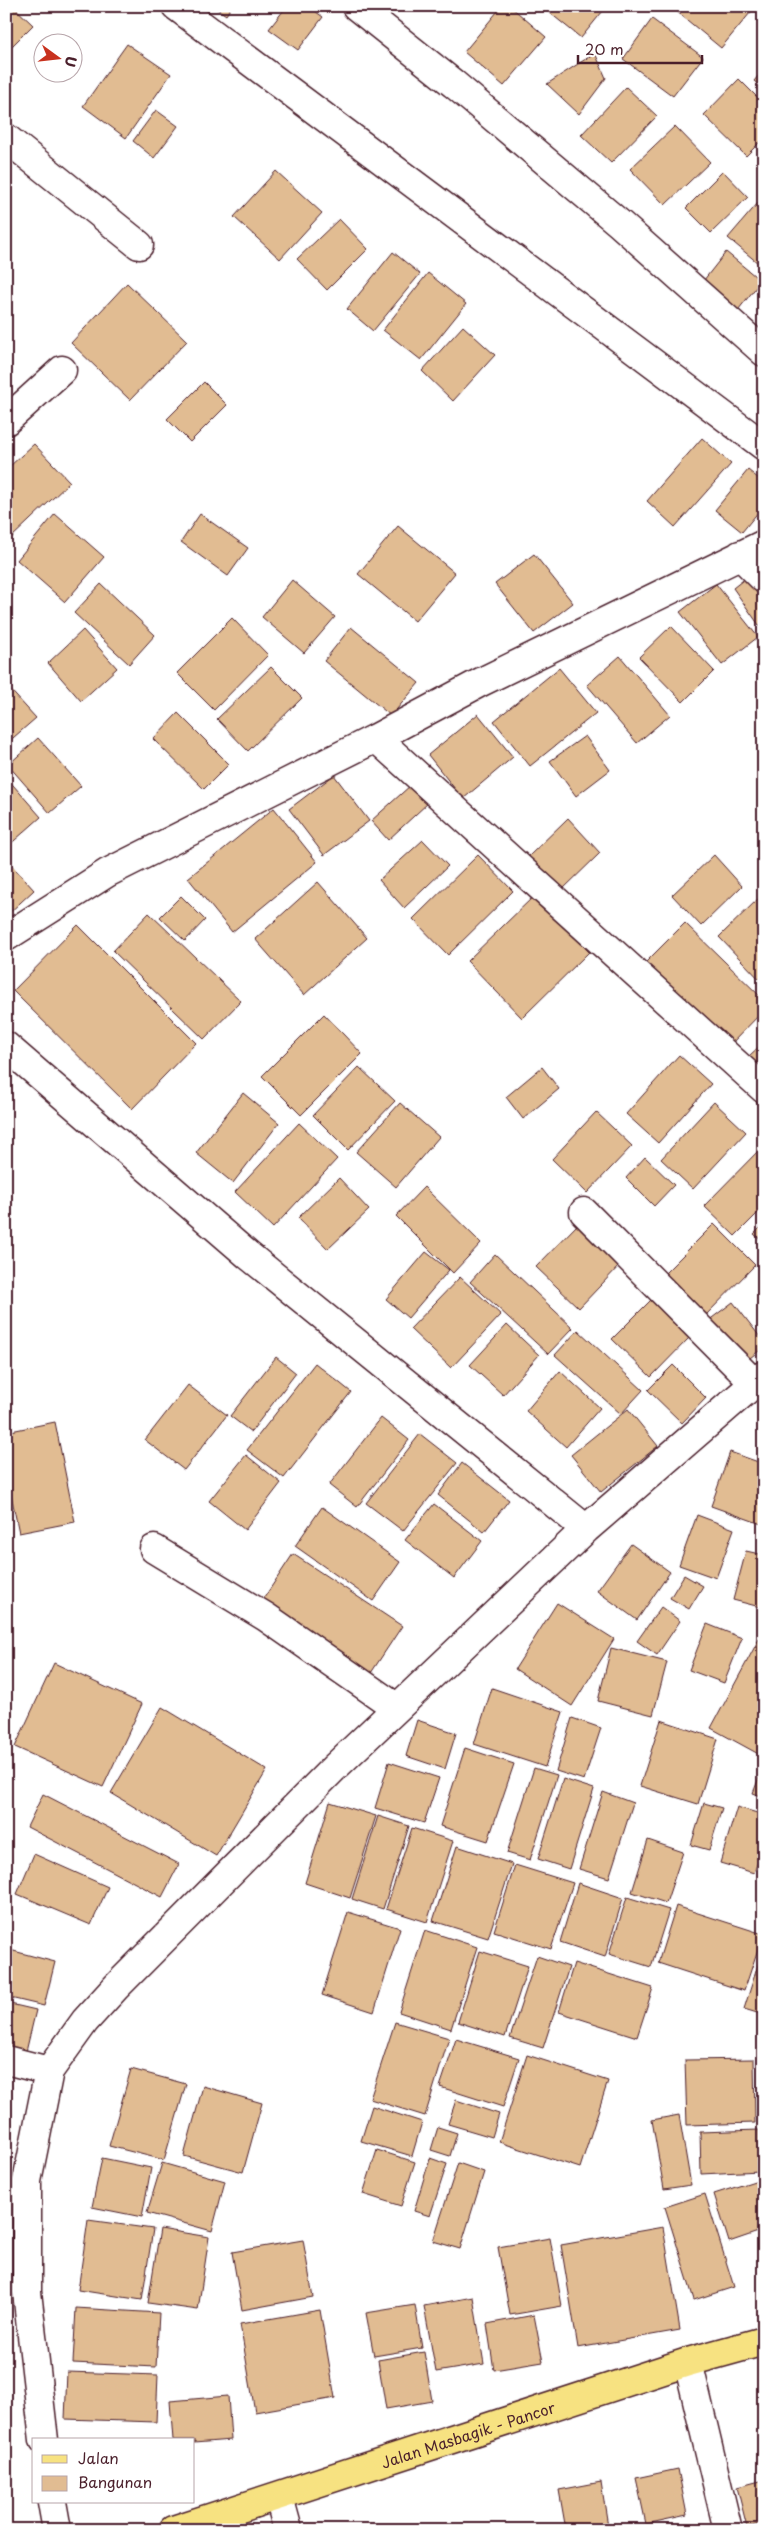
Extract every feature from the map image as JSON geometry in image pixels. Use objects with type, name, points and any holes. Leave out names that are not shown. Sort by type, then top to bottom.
[{"type":"main road","name":"Jalan Masbagik - Pancor","points":[[174,2530],[688,2362],[764,2341]]},
{"type":"street","points":[[176,6],[764,446]]},
{"type":"street","points":[[356,6],[454,84],[611,216],[764,352]]},
{"type":"street","points":[[6,138],[139,245]]},
{"type":"street","points":[[6,421],[62,370]]},
{"type":"street","points":[[6,937],[107,873],[376,738],[481,682],[752,549],[764,578]]},
{"type":"street","points":[[376,738],[764,1089]]},
{"type":"street","points":[[6,1046],[248,1255],[586,1529]]},
{"type":"street","points":[[44,2438],[16,2293],[27,2181],[50,2071],[85,2021],[116,1987],[335,1767],[586,1529],[759,1379],[584,1212]]},
{"type":"street","points":[[154,1549],[266,1617],[397,1708]]},
{"type":"street","points":[[6,2060],[50,2071]]},
{"type":"street","points":[[688,2362],[728,2530]]},
{"type":"street","points":[[279,2497],[288,2530]]},
{"type":"street","points":[[52,2504],[57,2530]]},
{"type":"building","points":[[6,6],[13,6],[33,25],[6,52]]},
{"type":"building","points":[[213,6],[232,6],[226,15]]},
{"type":"building","points":[[287,6],[308,6],[323,17],[298,50],[269,29]]},
{"type":"building","points":[[502,6],[510,6],[546,37],[504,86],[464,52]]},
{"type":"building","points":[[555,6],[607,6],[581,38],[550,13]]},
{"type":"building","points":[[670,6],[754,6],[755,7],[721,48]]},
{"type":"building","points":[[652,19],[703,57],[673,96],[623,59]]},
{"type":"building","points":[[127,44],[171,74],[126,138],[83,106]]},
{"type":"building","points":[[595,53],[606,78],[579,114],[547,84]]},
{"type":"building","points":[[764,69],[764,89],[754,81]]},
{"type":"building","points":[[739,79],[764,104],[764,138],[746,156],[704,115]]},
{"type":"building","points":[[626,87],[657,116],[611,163],[581,135]]},
{"type":"building","points":[[156,110],[178,126],[154,158],[133,141]]},
{"type":"building","points":[[675,126],[710,162],[665,205],[630,169]]},
{"type":"building","points":[[276,171],[322,213],[280,259],[234,217]]},
{"type":"building","points":[[723,171],[748,197],[711,233],[686,208]]},
{"type":"building","points":[[764,196],[764,268],[728,238]]},
{"type":"building","points":[[339,219],[368,249],[327,290],[297,259]]},
{"type":"building","points":[[393,252],[420,274],[373,331],[347,309]]},
{"type":"building","points":[[726,252],[761,281],[731,319],[696,290]]},
{"type":"building","points":[[428,273],[466,304],[421,360],[383,330]]},
{"type":"building","points":[[127,283],[187,341],[130,400],[71,343]]},
{"type":"building","points":[[463,326],[495,355],[453,401],[422,371]]},
{"type":"building","points":[[204,382],[227,405],[190,442],[167,419]]},
{"type":"building","points":[[702,438],[731,464],[675,527],[647,501]]},
{"type":"building","points":[[34,444],[70,482],[10,539],[6,535],[6,461],[10,466]]},
{"type":"building","points":[[748,470],[764,483],[764,505],[742,532],[715,510]]},
{"type":"building","points":[[55,514],[104,557],[65,602],[17,560]]},
{"type":"building","points":[[200,514],[248,548],[228,576],[181,542]]},
{"type":"building","points":[[398,526],[455,573],[415,621],[358,574]]},
{"type":"building","points":[[534,554],[573,603],[534,633],[495,584]]},
{"type":"building","points":[[747,577],[764,601],[764,626],[761,628],[733,588]]},
{"type":"building","points":[[292,580],[335,617],[304,653],[262,617]]},
{"type":"building","points":[[101,584],[155,635],[129,664],[74,613]]},
{"type":"building","points":[[716,584],[758,637],[722,665],[680,612]]},
{"type":"building","points":[[232,618],[268,655],[214,710],[177,673]]},
{"type":"building","points":[[671,626],[714,671],[683,702],[639,657]]},
{"type":"building","points":[[351,627],[419,683],[391,716],[324,661]]},
{"type":"building","points":[[83,630],[117,668],[81,701],[48,663]]},
{"type":"building","points":[[620,656],[670,715],[637,743],[587,685]]},
{"type":"building","points":[[271,667],[302,698],[248,751],[217,719]]},
{"type":"building","points":[[559,668],[596,713],[530,766],[494,721]]},
{"type":"building","points":[[6,685],[36,718],[6,744]]},
{"type":"building","points":[[178,713],[229,764],[204,789],[153,739]]},
{"type":"building","points":[[478,714],[513,757],[463,799],[428,755]]},
{"type":"building","points":[[585,736],[610,770],[576,796],[550,761]]},
{"type":"building","points":[[38,738],[81,786],[50,813],[8,765]]},
{"type":"building","points":[[334,775],[369,821],[324,855],[289,809]]},
{"type":"building","points":[[6,777],[41,817],[6,848]]},
{"type":"building","points":[[411,785],[428,803],[388,840],[371,821]]},
{"type":"building","points":[[274,808],[317,862],[232,932],[188,878]]},
{"type":"building","points":[[568,818],[600,853],[561,891],[528,857]]},
{"type":"building","points":[[423,840],[448,866],[404,908],[379,880]]},
{"type":"building","points":[[478,855],[513,891],[448,955],[413,919]]},
{"type":"building","points":[[714,855],[742,886],[701,926],[672,895]]},
{"type":"building","points":[[6,859],[34,890],[7,915],[6,914]]},
{"type":"building","points":[[318,882],[367,938],[304,995],[255,939]]},
{"type":"building","points":[[535,895],[589,952],[522,1018],[467,961]]},
{"type":"building","points":[[181,896],[205,920],[185,941],[160,917]]},
{"type":"building","points":[[760,897],[764,901],[764,984],[719,937]]},
{"type":"building","points":[[149,913],[241,1001],[204,1039],[113,951]]},
{"type":"building","points":[[685,923],[764,1000],[764,1010],[728,1047],[644,964]]},
{"type":"building","points":[[78,925],[196,1043],[132,1109],[13,991]]},
{"type":"building","points":[[324,1014],[362,1054],[301,1115],[262,1076]]},
{"type":"building","points":[[764,1042],[764,1070],[749,1056]]},
{"type":"building","points":[[679,1055],[711,1084],[658,1143],[626,1114]]},
{"type":"building","points":[[359,1067],[395,1101],[348,1150],[313,1115]]},
{"type":"building","points":[[542,1067],[559,1089],[523,1119],[506,1097]]},
{"type":"building","points":[[243,1093],[279,1123],[233,1183],[196,1153]]},
{"type":"building","points":[[714,1102],[746,1132],[693,1189],[661,1159]]},
{"type":"building","points":[[400,1103],[439,1137],[396,1187],[356,1152]]},
{"type":"building","points":[[596,1112],[632,1146],[587,1193],[552,1159]]},
{"type":"building","points":[[299,1123],[337,1159],[273,1228],[235,1192]]},
{"type":"building","points":[[764,1145],[764,1207],[735,1236],[704,1206]]},
{"type":"building","points":[[645,1157],[674,1185],[654,1206],[626,1178]]},
{"type":"building","points":[[339,1178],[369,1210],[328,1249],[298,1218]]},
{"type":"building","points":[[424,1187],[481,1243],[453,1273],[396,1216]]},
{"type":"building","points":[[579,1223],[621,1264],[579,1308],[536,1267]]},
{"type":"building","points":[[714,1224],[755,1265],[702,1319],[661,1277]]},
{"type":"building","points":[[764,1224],[764,1243],[754,1234]]},
{"type":"building","points":[[426,1252],[449,1270],[408,1318],[386,1299]]},
{"type":"building","points":[[495,1254],[573,1328],[548,1354],[470,1282]]},
{"type":"building","points":[[460,1277],[501,1315],[451,1368],[410,1329]]},
{"type":"building","points":[[652,1299],[690,1337],[651,1377],[612,1339]]},
{"type":"building","points":[[733,1302],[764,1342],[764,1347],[741,1365],[708,1321]]},
{"type":"building","points":[[507,1325],[539,1355],[503,1395],[470,1365]]},
{"type":"building","points":[[578,1330],[643,1390],[621,1414],[555,1355]]},
{"type":"building","points":[[276,1357],[296,1373],[251,1432],[230,1416]]},
{"type":"building","points":[[315,1363],[351,1392],[284,1478],[247,1450]]},
{"type":"building","points":[[673,1365],[706,1398],[682,1423],[648,1390]]},
{"type":"building","points":[[560,1371],[600,1408],[566,1447],[526,1411]]},
{"type":"building","points":[[188,1385],[227,1415],[184,1470],[145,1440]]},
{"type":"building","points":[[628,1409],[658,1446],[601,1492],[571,1455]]},
{"type":"building","points":[[381,1418],[409,1440],[357,1507],[329,1485]]},
{"type":"building","points":[[55,1422],[75,1522],[19,1533],[6,1470],[6,1432]]},
{"type":"building","points":[[420,1434],[457,1463],[403,1531],[366,1503]]},
{"type":"building","points":[[730,1452],[764,1464],[764,1525],[711,1506]]},
{"type":"building","points":[[246,1455],[281,1483],[245,1530],[209,1501]]},
{"type":"building","points":[[462,1463],[509,1500],[484,1532],[438,1495]]},
{"type":"building","points":[[434,1504],[482,1541],[454,1578],[405,1540]]},
{"type":"building","points":[[322,1507],[400,1562],[373,1601],[295,1546]]},
{"type":"building","points":[[697,1515],[734,1529],[716,1578],[679,1565]]},
{"type":"building","points":[[631,1544],[670,1572],[637,1620],[597,1591]]},
{"type":"building","points":[[746,1551],[764,1555],[764,1608],[733,1600]]},
{"type":"building","points":[[293,1554],[402,1626],[369,1676],[260,1604]]},
{"type":"building","points":[[684,1575],[703,1586],[689,1609],[670,1598]]},
{"type":"building","points":[[557,1603],[614,1639],[572,1706],[515,1669]]},
{"type":"building","points":[[661,1607],[680,1621],[657,1655],[637,1641]]},
{"type":"building","points":[[707,1624],[742,1638],[724,1683],[689,1670]]},
{"type":"building","points":[[759,1639],[764,1641],[764,1757],[711,1728]]},
{"type":"building","points":[[611,1648],[667,1662],[653,1715],[598,1701]]},
{"type":"building","points":[[54,1663],[142,1704],[103,1787],[15,1747]]},
{"type":"building","points":[[492,1688],[563,1712],[545,1767],[474,1744]]},
{"type":"building","points":[[162,1707],[267,1770],[216,1856],[111,1793]]},
{"type":"building","points":[[572,1718],[601,1728],[584,1780],[556,1771]]},
{"type":"building","points":[[417,1720],[456,1733],[445,1769],[406,1756]]},
{"type":"building","points":[[661,1720],[718,1739],[698,1804],[640,1786]]},
{"type":"building","points":[[465,1748],[514,1764],[488,1841],[440,1826]]},
{"type":"building","points":[[389,1762],[439,1778],[424,1823],[375,1808]]},
{"type":"building","points":[[764,1765],[764,1797],[753,1793]]},
{"type":"building","points":[[534,1768],[557,1775],[530,1860],[507,1853]]},
{"type":"building","points":[[563,1779],[594,1789],[569,1869],[538,1859]]},
{"type":"building","points":[[603,1792],[633,1803],[609,1878],[579,1869]]},
{"type":"building","points":[[43,1794],[179,1864],[162,1897],[27,1827]]},
{"type":"building","points":[[330,1802],[376,1816],[350,1898],[305,1883]]},
{"type":"building","points":[[704,1803],[722,1808],[709,1850],[691,1845]]},
{"type":"building","points":[[737,1807],[764,1815],[764,1843],[754,1873],[720,1863]]},
{"type":"building","points":[[378,1816],[409,1826],[383,1909],[352,1899]]},
{"type":"building","points":[[412,1828],[453,1841],[427,1922],[386,1909]]},
{"type":"building","points":[[648,1840],[683,1852],[666,1903],[632,1892]]},
{"type":"building","points":[[457,1846],[512,1864],[488,1938],[433,1921]]},
{"type":"building","points":[[34,1854],[108,1887],[91,1925],[17,1894]]},
{"type":"building","points":[[515,1865],[573,1883],[551,1949],[494,1931]]},
{"type":"building","points":[[578,1883],[623,1898],[605,1957],[560,1942]]},
{"type":"building","points":[[627,1897],[669,1910],[651,1967],[609,1954]]},
{"type":"building","points":[[676,1906],[763,1934],[744,1991],[658,1963]]},
{"type":"building","points":[[348,1912],[400,1928],[374,2012],[322,1995]]},
{"type":"building","points":[[425,1930],[477,1947],[451,2029],[399,2012]]},
{"type":"building","points":[[764,1946],[764,2015],[744,2009]]},
{"type":"building","points":[[6,1949],[55,1962],[44,2006],[6,1997]]},
{"type":"building","points":[[480,1951],[528,1966],[505,2037],[458,2022]]},
{"type":"building","points":[[537,1956],[569,1967],[543,2048],[510,2038]]},
{"type":"building","points":[[574,1963],[653,1988],[637,2037],[559,2012]]},
{"type":"building","points":[[6,2003],[36,2010],[25,2056],[6,2051]]},
{"type":"building","points":[[395,2022],[449,2038],[425,2116],[370,2099]]},
{"type":"building","points":[[456,2039],[519,2058],[503,2107],[440,2087]]},
{"type":"building","points":[[527,2055],[608,2081],[580,2168],[499,2142]]},
{"type":"building","points":[[754,2059],[755,2123],[687,2125],[685,2060]]},
{"type":"building","points":[[131,2069],[186,2084],[164,2160],[109,2146]]},
{"type":"building","points":[[203,2086],[262,2103],[243,2172],[184,2156]]},
{"type":"building","points":[[456,2100],[499,2114],[492,2137],[448,2124]]},
{"type":"building","points":[[372,2106],[422,2122],[412,2156],[361,2141]]},
{"type":"building","points":[[679,2115],[691,2185],[664,2189],[652,2120]]},
{"type":"building","points":[[438,2127],[457,2133],[450,2156],[431,2150]]},
{"type":"building","points":[[759,2130],[760,2171],[701,2174],[700,2132]]},
{"type":"building","points":[[377,2150],[415,2162],[401,2206],[363,2194]]},
{"type":"building","points":[[102,2158],[151,2168],[142,2217],[92,2207]]},
{"type":"building","points":[[430,2158],[447,2164],[430,2216],[414,2211]]},
{"type":"building","points":[[162,2163],[225,2181],[212,2231],[147,2213]]},
{"type":"building","points":[[458,2163],[484,2172],[460,2249],[433,2241]]},
{"type":"building","points":[[764,2178],[764,2230],[729,2242],[714,2194]]},
{"type":"building","points":[[705,2194],[734,2287],[694,2300],[665,2207]]},
{"type":"building","points":[[88,2220],[153,2229],[142,2300],[78,2290]]},
{"type":"building","points":[[663,2227],[680,2330],[578,2348],[561,2245]]},
{"type":"building","points":[[160,2229],[209,2237],[198,2310],[148,2303]]},
{"type":"building","points":[[550,2238],[562,2306],[510,2315],[498,2247]]},
{"type":"building","points":[[303,2240],[313,2297],[242,2310],[232,2252]]},
{"type":"building","points":[[473,2297],[484,2364],[436,2372],[424,2306]]},
{"type":"building","points":[[415,2305],[422,2348],[374,2356],[366,2313]]},
{"type":"building","points":[[76,2308],[159,2313],[156,2367],[73,2363]]},
{"type":"building","points":[[320,2310],[335,2398],[255,2412],[240,2324]]},
{"type":"building","points":[[534,2315],[543,2362],[494,2370],[487,2324]]},
{"type":"building","points":[[424,2352],[432,2401],[386,2409],[378,2360]]},
{"type":"building","points":[[67,2372],[158,2375],[156,2422],[65,2419]]},
{"type":"building","points":[[228,2396],[231,2440],[195,2443],[195,2438],[173,2438],[170,2401]]},
{"type":"building","points":[[678,2469],[687,2515],[646,2524],[636,2478]]},
{"type":"building","points":[[764,2480],[764,2523],[747,2527],[737,2487]]},
{"type":"building","points":[[601,2482],[608,2526],[585,2530],[566,2530],[559,2490]]}]
